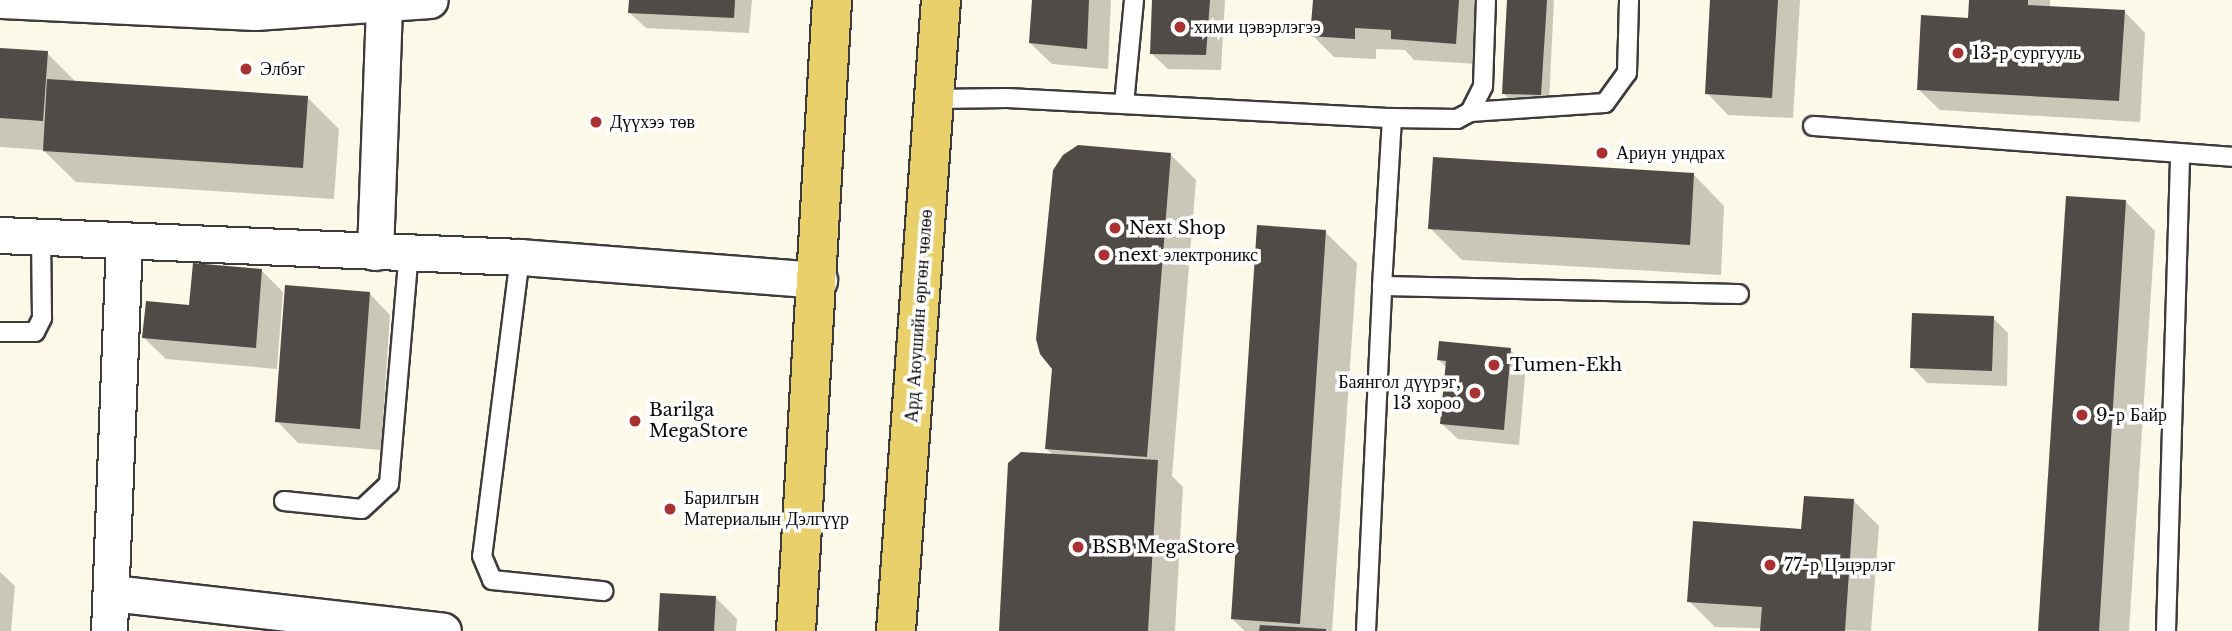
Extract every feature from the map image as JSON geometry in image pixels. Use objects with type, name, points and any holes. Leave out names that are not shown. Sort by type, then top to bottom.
[{"type":"main road","points":[[796,631],[819,280],[832,0]]},
{"type":"main road","name":"Ард Аюушийн өргөн чөлөө","points":[[896,631],[941,0]]},
{"type":"street","points":[[2,0],[255,6],[384,6],[430,0]]},
{"type":"street","points":[[375,251],[384,6]]},
{"type":"street","points":[[0,234],[520,257],[819,280]]},
{"type":"street","points":[[109,631],[124,240]]},
{"type":"street","points":[[112,593],[443,631]]},
{"type":"lane","points":[[1124,104],[1134,0]]},
{"type":"lane","points":[[1470,112],[1483,86],[1486,0]]},
{"type":"lane","points":[[935,99],[1124,104],[1457,119],[1470,112],[1605,103],[1627,73],[1629,0]]},
{"type":"lane","points":[[1366,631],[1392,118]]},
{"type":"lane","points":[[1813,126],[2232,157]]},
{"type":"lane","points":[[2166,631],[2180,153]]},
{"type":"lane","points":[[0,332],[35,332],[42,318],[41,236]]},
{"type":"lane","points":[[284,501],[362,509],[389,484],[409,253]]},
{"type":"lane","points":[[520,257],[482,556],[492,580],[603,591]]},
{"type":"lane","points":[[1382,286],[1740,294]]},
{"type":"building","points":[[629,0],[735,0],[734,18],[628,13]]},
{"type":"building","points":[[1032,0],[1089,0],[1087,49],[1029,43]]},
{"type":"building","name":"хими цэвэрлэгээ","points":[[1152,0],[1210,0],[1206,55],[1150,54]]},
{"type":"building","points":[[1313,0],[1459,0],[1456,44],[1391,39],[1391,30],[1355,28],[1355,39],[1310,36]]},
{"type":"building","points":[[1507,0],[1547,0],[1541,95],[1502,94]]},
{"type":"building","points":[[1710,0],[1778,0],[1772,98],[1705,94]]},
{"type":"building","name":"13-р сургууль","points":[[1969,0],[2028,0],[2028,5],[2125,10],[2119,101],[1917,90],[1921,15],[1968,18]]},
{"type":"building","points":[[0,48],[48,51],[43,121],[0,118]]},
{"type":"building","points":[[47,79],[308,96],[303,168],[43,151]]},
{"type":"building","name":"next электроникс","points":[[1078,145],[1171,153],[1147,457],[1045,449],[1052,369],[1040,354],[1036,339],[1053,170],[1063,155]]},
{"type":"building","points":[[1433,157],[1694,173],[1690,245],[1428,229]]},
{"type":"building","name":"9-р Байр","points":[[2066,196],[2126,200],[2099,631],[2038,631]]},
{"type":"building","points":[[1257,225],[1326,230],[1300,624],[1231,619]]},
{"type":"building","points":[[193,263],[262,269],[256,348],[142,338],[146,301],[189,305]]},
{"type":"building","points":[[285,285],[370,292],[360,429],[275,422]]},
{"type":"building","points":[[1912,313],[1994,316],[1992,371],[1910,368]]},
{"type":"building","name":"Баянгол дүүрэг, 13 хороо","points":[[1439,341],[1511,348],[1504,430],[1440,424],[1446,361],[1437,360]]},
{"type":"building","name":"BSB MegaStore","points":[[1021,452],[1158,460],[1148,631],[999,631],[1008,463]]},
{"type":"building","name":"77-р Цэцэрлэг","points":[[1804,496],[1854,499],[1845,631],[1760,631],[1762,607],[1687,602],[1693,521],[1801,529]]},
{"type":"building","points":[[660,593],[716,596],[714,631],[658,631]]},
{"type":"building","points":[[1260,625],[1326,629],[1326,631],[1259,631]]},
{"type":"place","name":"хими цэвэрлэгээ","points":[[1180,27]]},
{"type":"place","name":"13-р сургууль","points":[[1958,53]]},
{"type":"place","name":"Элбэг","points":[[246,69]]},
{"type":"place","name":"Дүүхээ төв","points":[[596,122]]},
{"type":"place","name":"Ариун ундрах","points":[[1602,153]]},
{"type":"place","name":"Next Shop","points":[[1115,228]]},
{"type":"place","name":"next электроникс","points":[[1104,255]]},
{"type":"place","name":"Tumen-Ekh","points":[[1494,365]]},
{"type":"place","name":"Баянгол дүүрэг, 13 хороо","points":[[1475,393]]},
{"type":"place","name":"9-р Байр","points":[[2082,415]]},
{"type":"place","name":"Barilga MegaStore","points":[[635,421]]},
{"type":"place","name":"Барилгын Материалын Дэлгүүр","points":[[670,509]]},
{"type":"place","name":"BSB MegaStore","points":[[1078,547]]},
{"type":"place","name":"77-р Цэцэрлэг","points":[[1770,565]]}]
